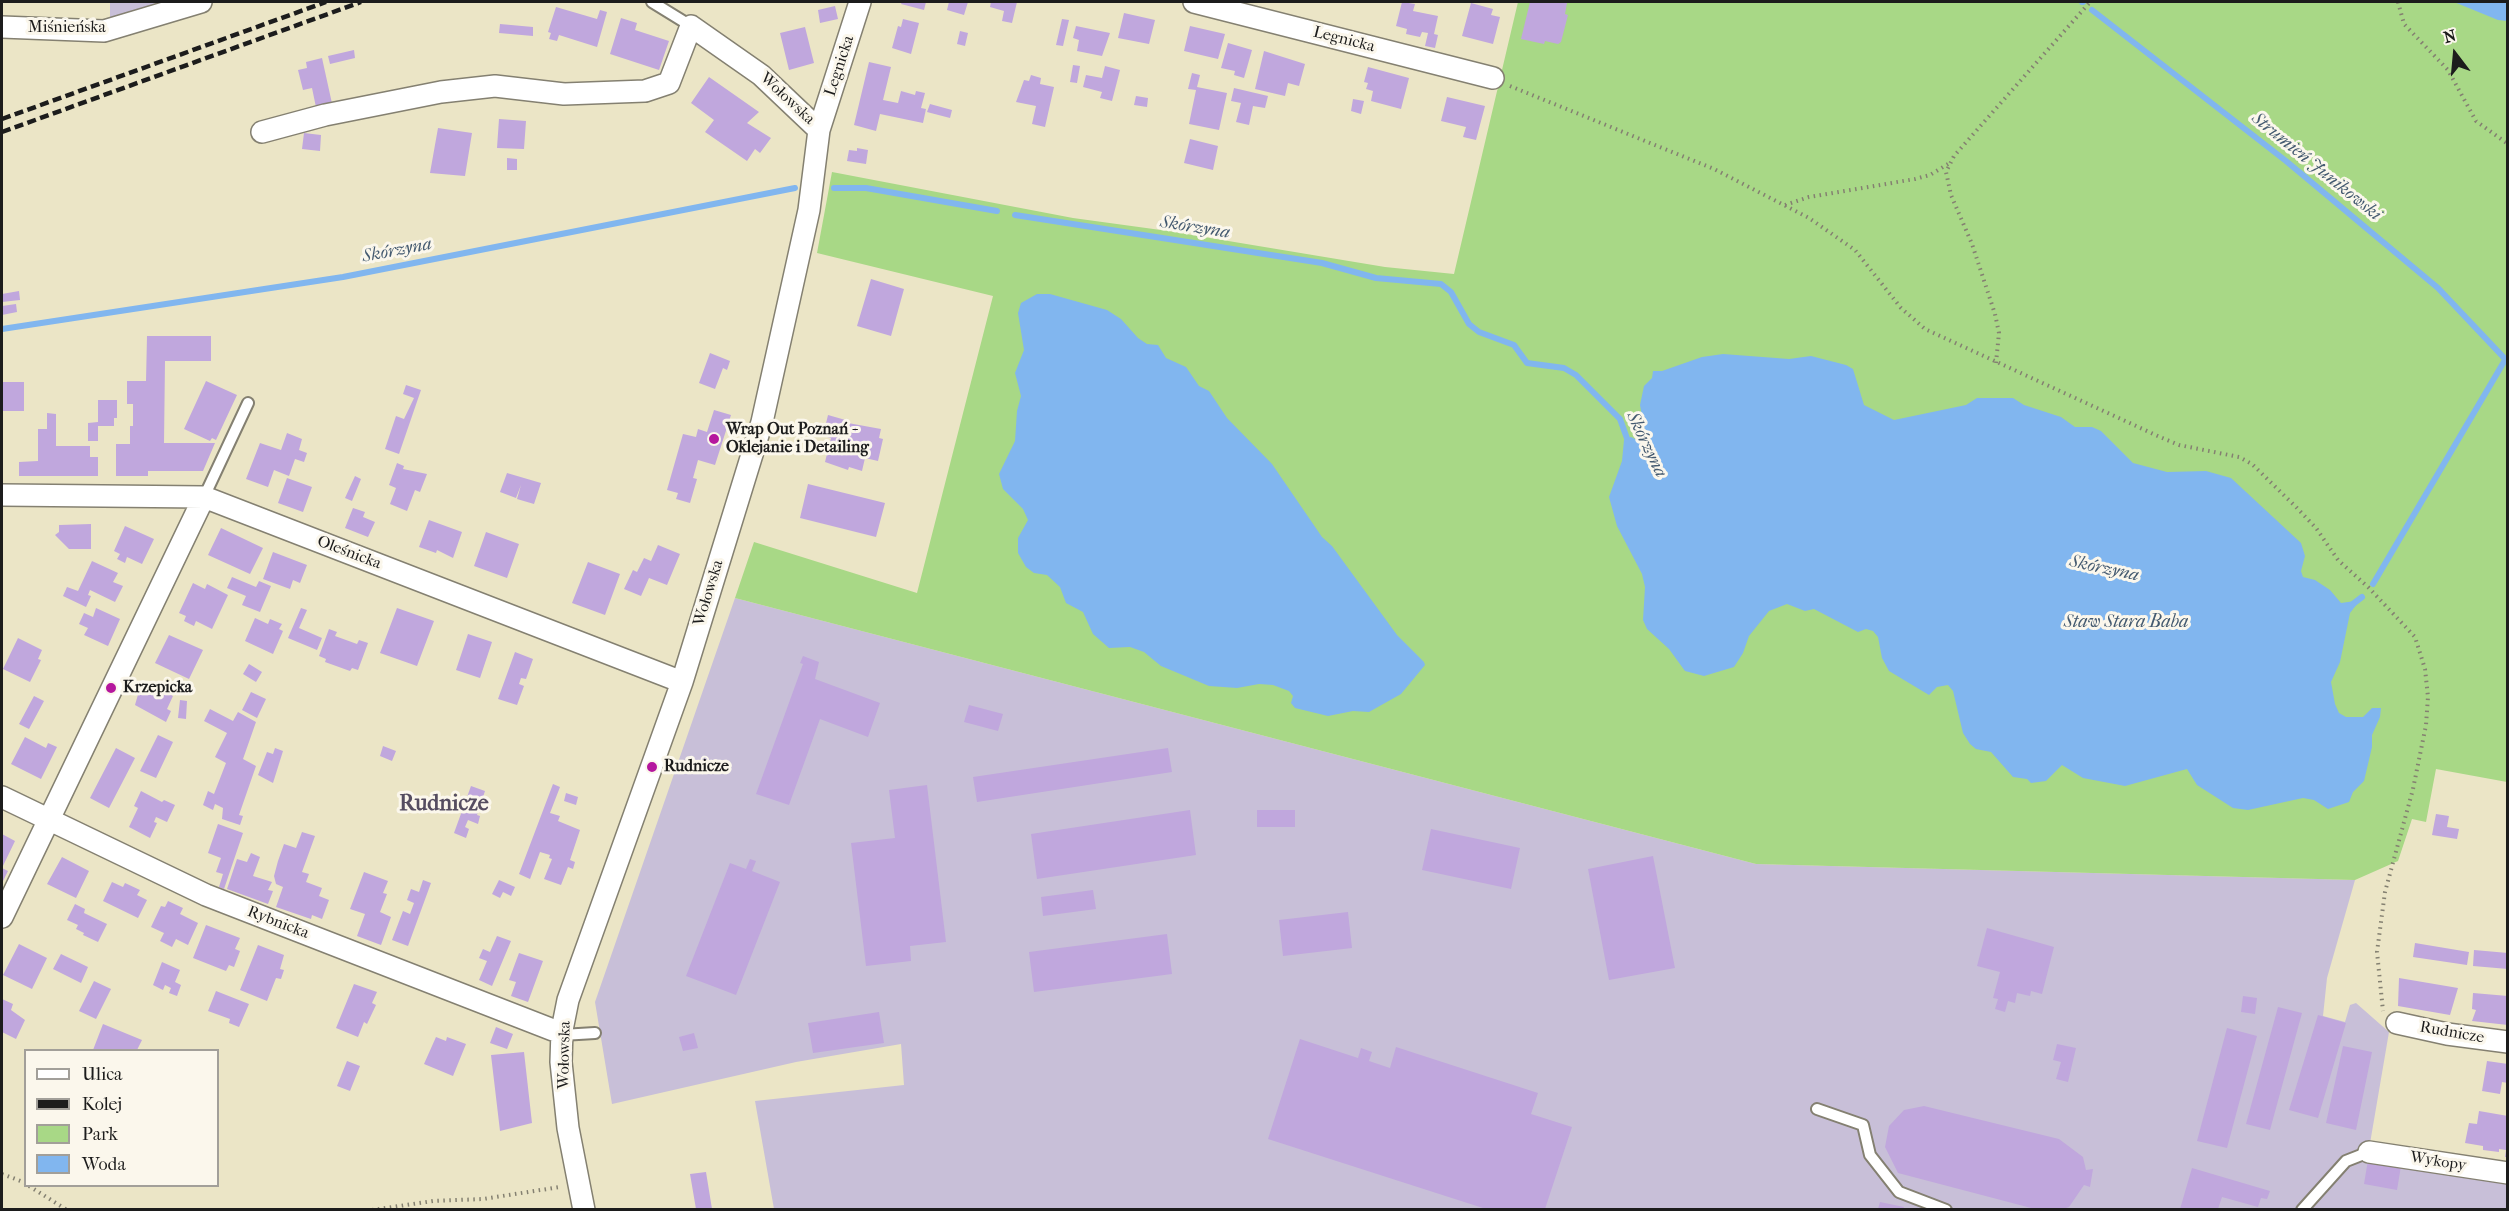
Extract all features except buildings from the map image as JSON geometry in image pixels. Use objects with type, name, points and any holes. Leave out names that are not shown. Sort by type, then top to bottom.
[{"type":"street","name":"Miśnieńska","points":[[2,27],[104,31],[201,2]]},
{"type":"street","name":"Legnicka","points":[[819,130],[860,2]]},
{"type":"street","name":"Legnicka","points":[[1194,2],[1493,78]]},
{"type":"street","name":"Wołowska","points":[[584,1209],[564,1093],[562,1033],[568,1000],[682,682],[762,422],[809,210],[819,130],[761,75],[692,26]]},
{"type":"street","points":[[262,132],[324,115],[441,92],[495,86],[564,94],[645,92],[669,83],[692,26]]},
{"type":"street","name":"Oleśnicka","points":[[2,495],[204,497],[682,682]]},
{"type":"street","points":[[2,917],[204,497]]},
{"type":"street","name":"Rybnicka","points":[[2,797],[206,895],[562,1033]]},
{"type":"street","name":"Rudnicze","points":[[2397,1023],[2447,1034],[2508,1042]]},
{"type":"street","name":"Wykopy","points":[[2369,1152],[2508,1173]]},
{"type":"lane","name":"Wołowska","points":[[652,2],[692,26]]},
{"type":"lane","points":[[204,497],[248,403]]},
{"type":"lane","points":[[562,1033],[595,1033]]},
{"type":"lane","points":[[1817,1109],[1863,1125],[1870,1155],[1899,1192],[1946,1209]]},
{"type":"lane","points":[[2302,1209],[2309,1205],[2346,1161],[2357,1154],[2369,1152]]},
{"type":"path","points":[[1785,205],[1809,197],[1915,179],[1930,175],[1949,164],[2090,2]]},
{"type":"path","points":[[2398,2],[2404,24],[2448,70],[2476,122],[2508,144]]},
{"type":"path","points":[[1493,78],[1544,102],[1714,169],[1785,205],[1839,237],[1855,250],[1912,319],[1947,342],[2179,445],[2240,457],[2252,464],[2316,528],[2338,560],[2369,588],[2415,637],[2425,669],[2428,697],[2426,725],[2413,789],[2385,892],[2377,952],[2381,1005],[2383,1012],[2397,1023]]},
{"type":"path","points":[[1949,164],[1947,179],[1951,195],[1972,244],[1995,314],[1999,333],[1996,363]]},
{"type":"path","points":[[2,1174],[24,1183]]},
{"type":"path","points":[[372,1209],[433,1200],[483,1199],[579,1184]]},
{"type":"path","points":[[32,1187],[67,1209]]},
{"type":"shaded area","points":[[110,2],[159,2],[110,21]]},
{"type":"shaded area","points":[[735,598],[1756,864],[2355,880],[2327,978],[2323,1016],[2345,1022],[2350,1005],[2356,1003],[2389,1032],[2367,1161],[2507,1182],[2507,1209],[774,1209],[755,1101],[904,1085],[901,1044],[796,1062],[612,1104],[595,1002]]},
{"type":"green space","points":[[1518,2],[2507,2],[2507,782],[2436,769],[2426,822],[2412,819],[2398,861],[2355,880],[1756,864],[735,598],[754,542],[917,593],[993,296],[817,253],[832,172],[1073,218],[1168,231],[1385,267],[1454,274]]},
{"type":"water","points":[[2454,2],[2507,2],[2507,21],[2498,20]]},
{"type":"water","points":[[1037,294],[1050,294],[1107,310],[1121,319],[1138,338],[1147,344],[1158,345],[1166,358],[1186,367],[1199,386],[1209,391],[1227,418],[1272,464],[1322,537],[1332,546],[1397,635],[1424,662],[1425,665],[1401,694],[1369,712],[1353,711],[1328,716],[1295,708],[1291,703],[1293,696],[1289,691],[1273,685],[1259,684],[1237,688],[1209,686],[1161,666],[1144,652],[1130,647],[1109,648],[1093,634],[1083,612],[1066,603],[1060,587],[1047,575],[1034,573],[1026,567],[1018,553],[1018,538],[1028,520],[1023,509],[1003,489],[999,474],[1015,441],[1017,411],[1021,396],[1015,373],[1024,350],[1018,313],[1021,303]]},
{"type":"water","name":"Staw Stara Baba","points":[[1723,354],[1789,359],[1811,356],[1846,365],[1853,369],[1864,405],[1894,420],[1966,405],[1977,398],[2013,398],[2024,405],[2061,417],[2075,427],[2092,427],[2101,431],[2133,463],[2167,472],[2206,471],[2231,478],[2301,543],[2305,556],[2301,571],[2303,577],[2315,580],[2330,590],[2341,603],[2355,601],[2357,604],[2350,613],[2340,662],[2331,682],[2335,704],[2339,713],[2346,717],[2363,717],[2372,708],[2381,708],[2380,717],[2372,735],[2372,747],[2364,781],[2353,792],[2349,802],[2328,809],[2314,800],[2303,798],[2248,810],[2233,808],[2197,785],[2187,769],[2125,786],[2083,778],[2062,765],[2046,781],[2031,783],[2027,779],[2013,777],[1991,752],[1976,749],[1970,744],[1963,733],[1953,691],[1948,685],[1937,687],[1929,695],[1889,671],[1882,658],[1878,637],[1873,631],[1866,629],[1858,632],[1814,609],[1805,611],[1787,604],[1769,611],[1749,636],[1743,653],[1734,667],[1704,676],[1685,671],[1669,649],[1647,629],[1643,620],[1645,587],[1642,574],[1617,526],[1609,497],[1622,461],[1624,440],[1631,437],[1637,440],[1645,432],[1640,405],[1644,386],[1652,378],[1653,371],[1662,371],[1702,357]]},
{"type":"waterway","name":"Strumień Junikowski","points":[[2092,10],[2286,161],[2438,288],[2508,362]]},
{"type":"waterway","name":"Skórzyna","points":[[2,329],[343,277],[795,188]]},
{"type":"waterway","name":"Skórzyna","points":[[834,188],[866,188],[997,211]]},
{"type":"waterway","name":"Skórzyna","points":[[1015,215],[1322,263],[1376,278],[1441,284],[1451,292],[1469,324],[1479,332],[1514,345],[1527,363],[1564,368],[1576,375],[1620,419],[1629,444]]},
{"type":"waterway","name":"Skórzyna","points":[[2373,584],[2505,360]]},
{"type":"waterway","name":"Skórzyna","points":[[2349,607],[2362,597]]},
{"type":"railway","points":[[2,119],[326,2]]},
{"type":"railway","points":[[2,132],[361,2]]},
{"type":"place","name":"Wrap Out Poznań - Oklejanie i Detailing","points":[[714,439]]},
{"type":"place","name":"Krzepicka","points":[[111,688]]},
{"type":"place","name":"Rudnicze","points":[[652,767]]},
{"type":"district","name":"Rudnicze","points":[[444,805]]}]
